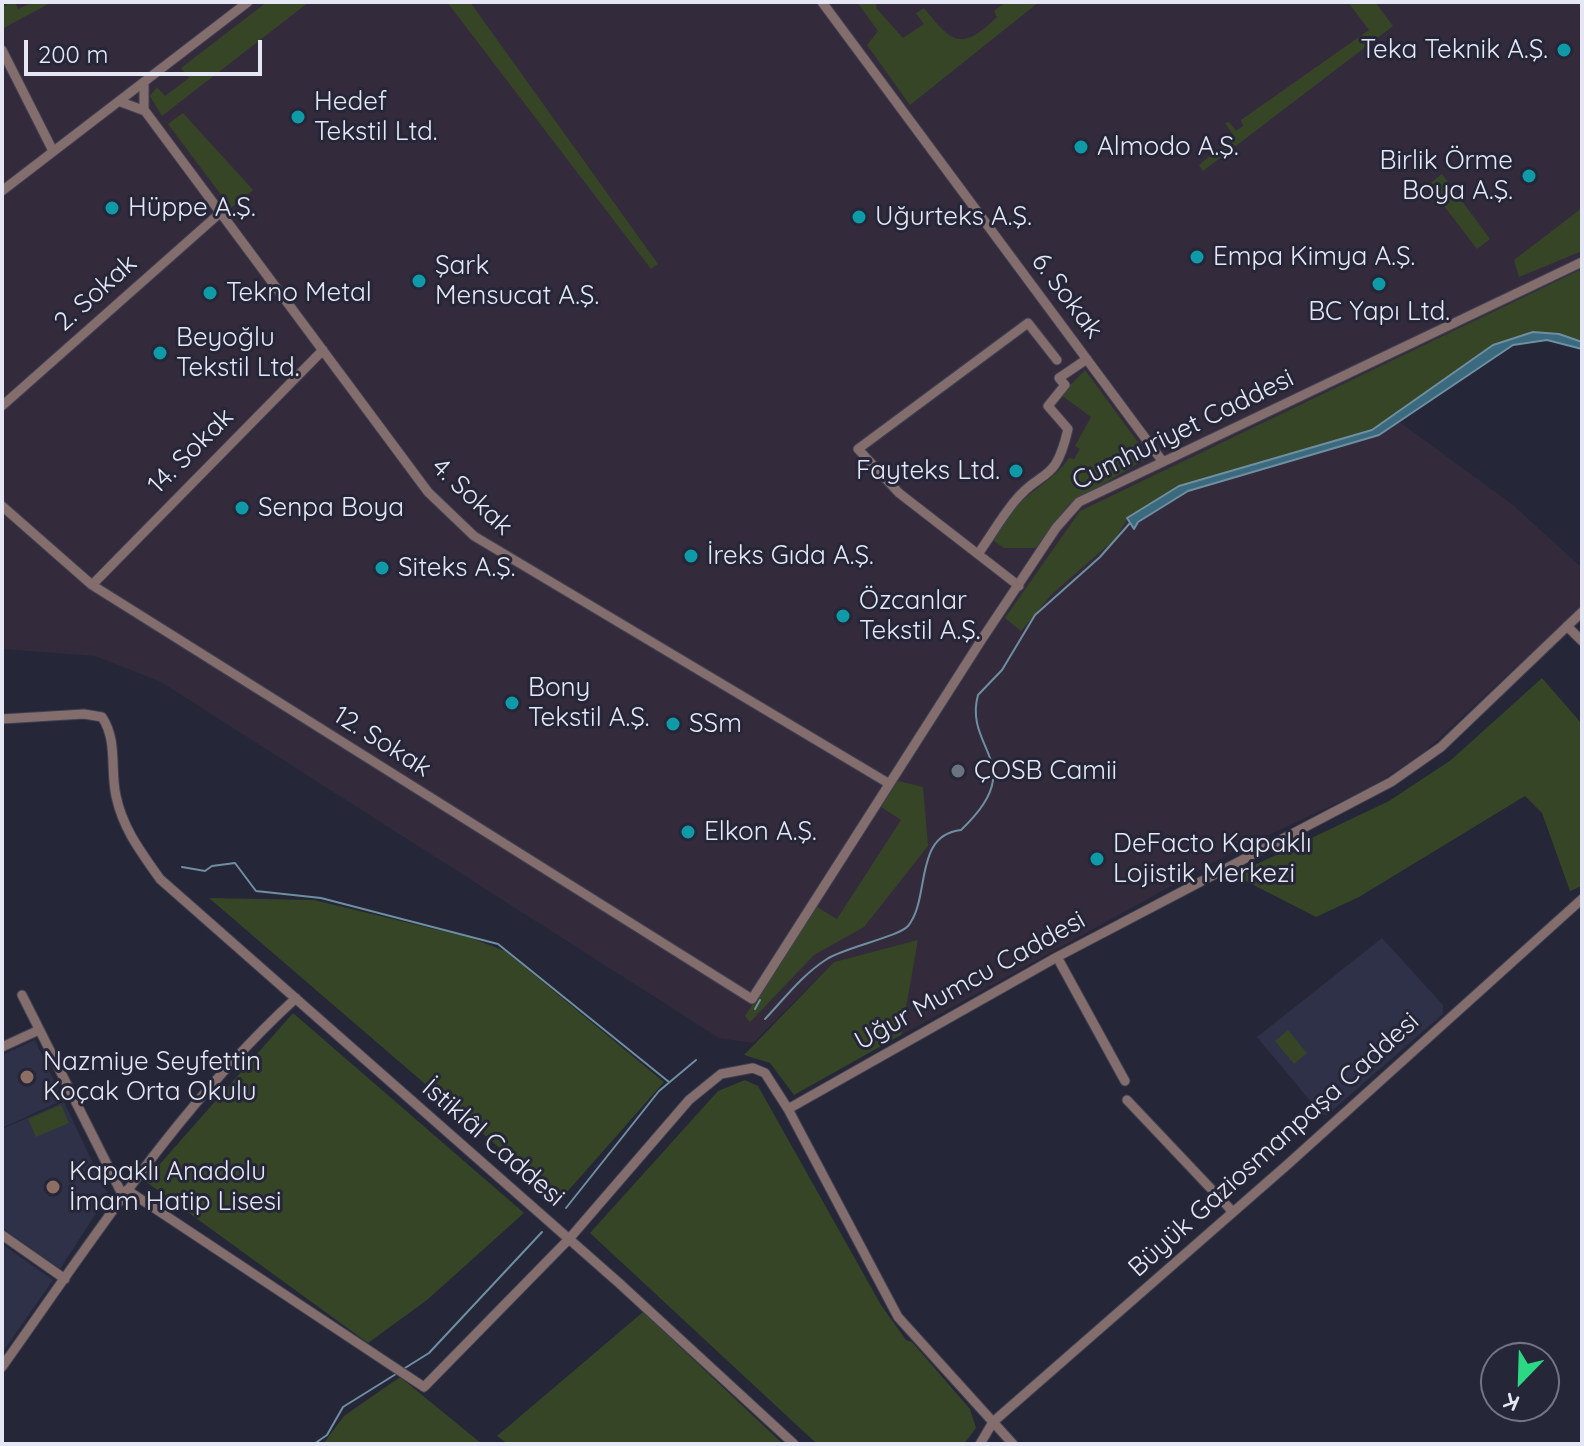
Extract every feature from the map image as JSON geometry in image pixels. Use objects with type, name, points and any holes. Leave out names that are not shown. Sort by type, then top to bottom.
[{"type":"street","points":[[2,191],[248,2]]},
{"type":"street","name":"6. Sokak","points":[[822,2],[1163,462]]},
{"type":"street","points":[[2,50],[53,151]]},
{"type":"street","points":[[121,102],[144,110],[144,84]]},
{"type":"street","name":"4. Sokak","points":[[144,110],[428,492],[486,546],[888,783]]},
{"type":"street","name":"2. Sokak","points":[[2,406],[220,213]]},
{"type":"street","name":"Cumhuriyet Caddesi","points":[[752,999],[888,783],[1056,528],[1079,502],[1582,262]]},
{"type":"street","points":[[1019,586],[899,493],[858,449],[1028,323],[1057,360]]},
{"type":"street","name":"14. Sokak","points":[[92,585],[323,350]]},
{"type":"street","points":[[978,554],[1016,499],[1049,475],[1062,456],[1068,429],[1048,406],[1065,385],[1059,378],[1087,359]]},
{"type":"street","name":"12. Sokak","points":[[2,506],[92,585],[752,999]]},
{"type":"street","name":"Uğur Mumcu Caddesi","points":[[788,1109],[1057,957],[1391,782],[1441,747],[1582,612]]},
{"type":"street","points":[[1567,626],[1582,641]]},
{"type":"street","name":"İstiklâl Caddesi","points":[[2,719],[84,714],[102,717],[112,737],[115,793],[125,829],[160,879],[569,1239],[794,1444]]},
{"type":"street","name":"Büyük Gaziosmanpaşa Caddesi","points":[[993,1422],[1582,899]]},
{"type":"street","points":[[1057,957],[1125,1081]]},
{"type":"street","points":[[22,995],[125,1193],[424,1387],[569,1239],[689,1100],[721,1074],[753,1068],[765,1073],[788,1109],[898,1317],[1013,1444]]},
{"type":"street","points":[[2,1367],[167,1137],[270,1021],[296,998]]},
{"type":"street","points":[[2,1047],[39,1030]]},
{"type":"street","points":[[1127,1100],[1233,1212]]},
{"type":"street","points":[[2,1235],[65,1279]]},
{"type":"street","points":[[980,1444],[993,1422]]},
{"type":"shaded area","points":[[2,2],[1582,2],[1582,330],[1558,313],[1386,412],[1513,505],[1582,568],[1582,606],[1422,754],[1370,788],[1240,848],[898,1037],[918,941],[834,962],[753,1043],[719,1038],[161,682],[95,656],[2,649]]},
{"type":"shaded area","points":[[1533,332],[1559,334],[1582,342],[1582,349],[1547,340],[1513,345],[1379,435],[1188,491],[1138,522],[1134,529],[1127,518],[1179,486],[1372,430],[1493,345]]},
{"type":"shaded area","points":[[1382,938],[1443,1005],[1443,1014],[1327,1115],[1322,1115],[1257,1037]]},
{"type":"shaded area","name":"Nazmiye Seyfettin Koçak Orta Okulu","points":[[35,1040],[63,1100],[2,1128],[2,1055]]},
{"type":"shaded area","name":"Kapaklı Anadolu İmam Hatip Lisesi","points":[[64,1102],[108,1195],[60,1269],[5,1230],[2,1224],[2,1129]]},
{"type":"shaded area","points":[[2,1244],[53,1280],[2,1353]]},
{"type":"green space","points":[[15,2],[18,9],[34,2],[52,2],[2,29],[2,8]]},
{"type":"green space","points":[[267,2],[309,2],[162,116],[150,96],[157,87],[165,96],[189,78],[181,68]]},
{"type":"green space","points":[[447,2],[470,2],[658,264],[651,269]]},
{"type":"green space","points":[[857,2],[877,2],[876,8],[903,38],[924,24],[916,13],[924,8],[942,29],[958,39],[965,39],[985,28],[997,17],[994,11],[1006,2],[1039,2],[910,105],[867,45],[878,31]]},
{"type":"green space","points":[[1348,2],[1375,2],[1393,26],[1203,171],[1199,165],[1234,136],[1225,123],[1229,122],[1236,131],[1243,126],[1241,120],[1369,30]]},
{"type":"green space","points":[[183,113],[253,190],[231,208],[168,124]]},
{"type":"green space","points":[[1442,174],[1490,239],[1477,249],[1428,185]]},
{"type":"green space","points":[[1582,208],[1582,251],[1519,277],[1514,260]]},
{"type":"green space","points":[[1582,269],[1582,342],[1548,334],[1504,341],[1493,345],[1372,430],[1179,486],[1128,518],[1115,539],[1051,595],[1021,631],[1005,618],[1080,511]]},
{"type":"green space","points":[[1085,370],[1143,449],[1144,460],[1069,504],[1036,548],[1004,548],[991,539],[1008,516],[1069,458],[1074,459],[1080,449],[1075,446],[1091,417],[1061,395]]},
{"type":"green space","points":[[1542,678],[1582,724],[1582,886],[1570,891],[1542,813],[1525,796],[1359,897],[1316,917],[1234,875],[1389,801],[1451,760]]},
{"type":"green space","points":[[898,781],[923,787],[928,846],[864,927],[814,955],[750,1022],[745,1016],[817,907],[837,919],[901,820],[881,807]]},
{"type":"green space","points":[[209,898],[314,900],[471,938],[505,951],[664,1082],[560,1200]]},
{"type":"green space","points":[[918,940],[901,1035],[794,1095],[770,1063],[744,1055],[834,962]]},
{"type":"green space","points":[[293,1013],[524,1213],[427,1300],[368,1343],[145,1181]]},
{"type":"green space","points":[[1288,1030],[1307,1053],[1294,1064],[1275,1041]]},
{"type":"green space","points":[[745,1080],[758,1086],[881,1305],[906,1340],[912,1342],[970,1409],[976,1428],[964,1444],[817,1444],[590,1233],[718,1091]]},
{"type":"green space","points":[[61,1105],[69,1123],[36,1137],[28,1119]]},
{"type":"green space","points":[[643,1312],[783,1444],[508,1444],[497,1436]]},
{"type":"green space","points":[[400,1377],[482,1444],[323,1444],[344,1416]]},
{"type":"waterway","points":[[765,1019],[802,979],[827,959],[908,926],[915,914],[929,855],[936,843],[946,834],[961,830],[981,808],[991,789],[993,773],[976,714],[978,695],[1002,670],[1035,615],[1100,557],[1130,523]]},
{"type":"waterway","points":[[182,867],[205,871],[212,866],[235,863],[256,891],[321,898],[498,944],[669,1082]]},
{"type":"waterway","points":[[755,1009],[760,1000]]},
{"type":"waterway","points":[[566,1208],[659,1091],[696,1060]]},
{"type":"waterway","points":[[405,1368],[429,1353],[542,1232]]},
{"type":"waterway","points":[[314,1444],[327,1435],[343,1407],[396,1374]]},
{"type":"place","name":"Teka Teknik A.Ş.","points":[[1564,50]]},
{"type":"place","name":"Hedef Tekstil Ltd.","points":[[298,117]]},
{"type":"place","name":"Almodo A.Ş.","points":[[1081,147]]},
{"type":"place","name":"Birlik Örme Boya A.Ş.","points":[[1529,176]]},
{"type":"place","name":"Hüppe A.Ş.","points":[[112,208]]},
{"type":"place","name":"Uğurteks A.Ş.","points":[[859,217]]},
{"type":"place","name":"Empa Kimya A.Ş.","points":[[1197,257]]},
{"type":"place","name":"Şark Mensucat A.Ş.","points":[[419,281]]},
{"type":"place","name":"BC Yapı Ltd.","points":[[1379,284]]},
{"type":"place","name":"Tekno Metal","points":[[210,293]]},
{"type":"place","name":"Beyoğlu Tekstil Ltd.","points":[[160,353]]},
{"type":"place","name":"Fayteks Ltd.","points":[[1016,471]]},
{"type":"place","name":"Senpa Boya","points":[[242,508]]},
{"type":"place","name":"İreks Gıda A.Ş.","points":[[691,556]]},
{"type":"place","name":"Siteks A.Ş.","points":[[382,568]]},
{"type":"place","name":"Özcanlar Tekstil A.Ş.","points":[[843,616]]},
{"type":"place","name":"Bony Tekstil A.Ş.","points":[[512,703]]},
{"type":"place","name":"SSm","points":[[673,724]]},
{"type":"place","name":"ÇOSB Camii","points":[[958,771]]},
{"type":"place","name":"Elkon A.Ş.","points":[[688,832]]},
{"type":"place","name":"DeFacto Kapaklı Lojistik Merkezi","points":[[1097,859]]},
{"type":"place","name":"Nazmiye Seyfettin Koçak Orta Okulu","points":[[27,1077]]},
{"type":"place","name":"Kapaklı Anadolu İmam Hatip Lisesi","points":[[53,1187]]}]
